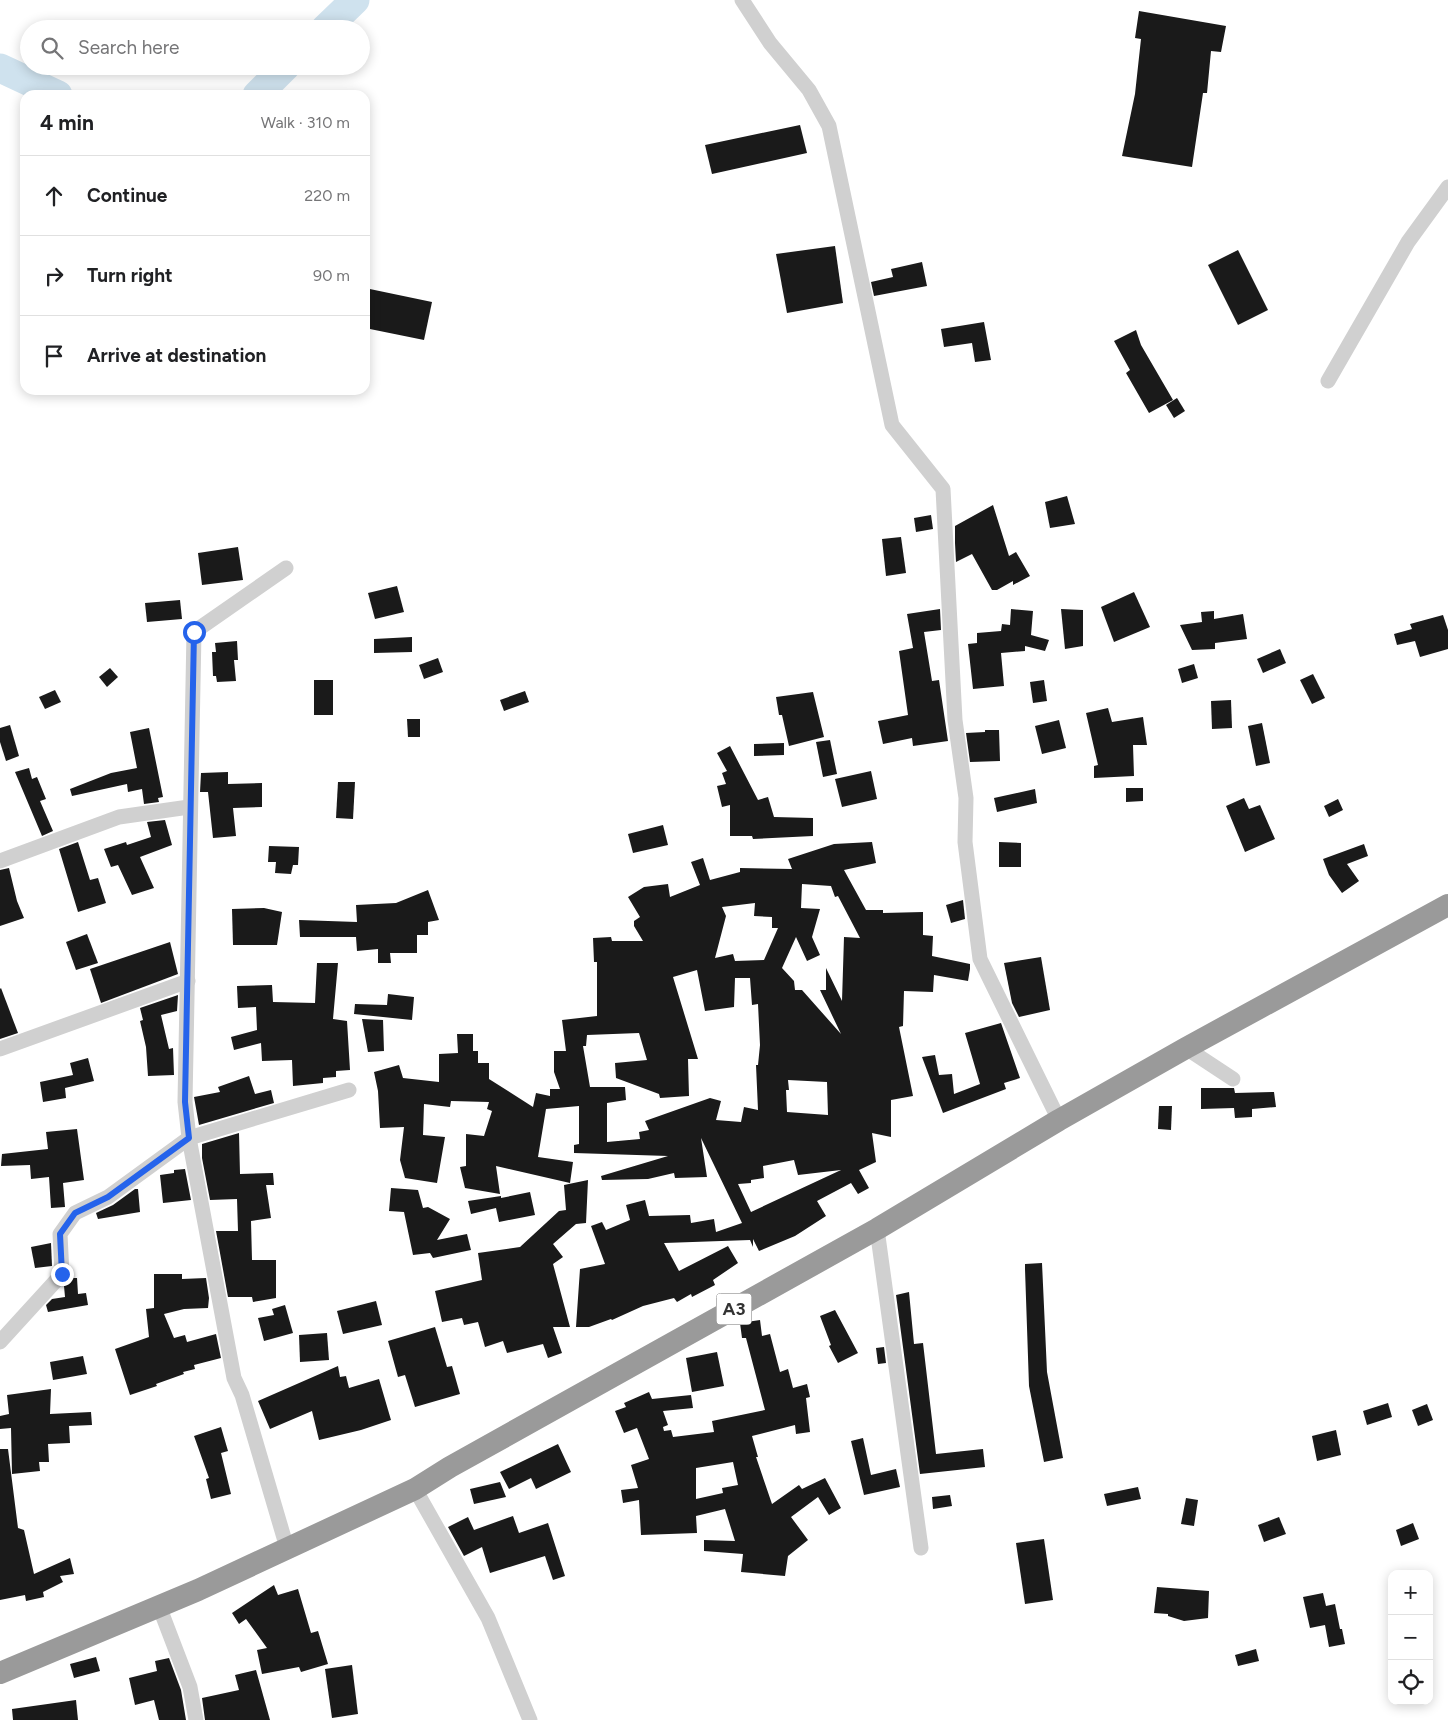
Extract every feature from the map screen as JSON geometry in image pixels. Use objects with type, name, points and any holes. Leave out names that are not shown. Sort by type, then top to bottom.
[{"type":"highway","name":"A3","points":[[0,1673],[159,1606],[415,1489],[450,1467],[878,1229],[1059,1120],[1186,1048],[1448,905]]},
{"type":"street","points":[[742,0],[770,44],[809,90],[828,126],[892,424],[943,489],[955,720],[966,798],[965,842],[980,959],[1059,1120]]},
{"type":"street","points":[[1328,381],[1408,242],[1448,187]]},
{"type":"street","points":[[286,568],[194,632],[189,807],[185,1102],[189,1138],[234,1378],[242,1394],[287,1548]]},
{"type":"street","points":[[0,860],[119,817],[189,807]]},
{"type":"street","points":[[0,1049],[188,981]]},
{"type":"street","points":[[1186,1048],[1233,1079]]},
{"type":"street","points":[[0,1342],[62,1274],[60,1234],[75,1213],[108,1197],[189,1138],[349,1090]]},
{"type":"street","points":[[878,1229],[921,1548]]},
{"type":"street","points":[[415,1489],[488,1618],[530,1720]]},
{"type":"street","points":[[159,1606],[190,1688],[196,1720]]},
{"type":"building","points":[[1139,11],[1226,26],[1221,52],[1211,51],[1207,93],[1203,93],[1192,167],[1122,156],[1135,94],[1141,39],[1135,38]]},
{"type":"building","points":[[800,125],[807,153],[712,174],[705,145]]},
{"type":"building","points":[[835,246],[843,303],[787,313],[776,254]]},
{"type":"building","points":[[1238,250],[1268,310],[1238,325],[1208,265]]},
{"type":"building","points":[[922,262],[927,286],[874,296],[871,282],[893,277],[891,269]]},
{"type":"building","points":[[370,289],[432,302],[424,340],[370,329]]},
{"type":"building","points":[[984,322],[991,360],[975,362],[972,343],[944,347],[941,329]]},
{"type":"building","points":[[1136,330],[1141,345],[1173,400],[1149,413],[1126,373],[1130,370],[1114,341]]},
{"type":"building","points":[[1177,398],[1185,411],[1174,418],[1166,405]]},
{"type":"building","points":[[1067,496],[1075,524],[1050,528],[1045,502]]},
{"type":"building","points":[[993,505],[1009,556],[1016,552],[1030,576],[1013,585],[1013,581],[997,590],[992,590],[972,554],[956,562],[955,543],[955,526]]},
{"type":"building","points":[[931,515],[933,529],[916,532],[914,518]]},
{"type":"building","points":[[901,537],[906,573],[886,576],[882,539]]},
{"type":"building","points":[[238,547],[243,580],[202,585],[198,553]]},
{"type":"building","points":[[397,586],[404,612],[375,619],[368,593]]},
{"type":"building","points":[[1134,592],[1150,627],[1114,642],[1101,607]]},
{"type":"building","points":[[180,600],[182,619],[147,622],[145,603]]},
{"type":"building","points":[[940,609],[941,630],[924,632],[932,681],[939,680],[948,741],[913,746],[912,738],[883,744],[878,721],[908,715],[899,651],[913,648],[907,614]]},
{"type":"building","points":[[1011,609],[1033,611],[1031,635],[1049,640],[1045,651],[1025,646],[1025,651],[1001,653],[1004,686],[973,689],[968,644],[977,643],[977,633],[1001,631],[1002,624],[1010,625]]},
{"type":"building","points":[[1061,609],[1083,610],[1083,646],[1065,649]]},
{"type":"building","points":[[1214,611],[1214,619],[1243,614],[1247,639],[1215,643],[1215,649],[1192,650],[1180,625],[1202,622],[1201,612]]},
{"type":"building","points":[[1443,615],[1448,630],[1448,649],[1420,657],[1415,641],[1397,645],[1394,634],[1412,629],[1410,624]]},
{"type":"building","points":[[412,637],[412,652],[374,653],[374,639]]},
{"type":"building","points":[[237,641],[238,660],[234,660],[236,681],[217,682],[216,676],[213,676],[212,652],[216,652],[215,643]]},
{"type":"building","points":[[1280,649],[1286,663],[1263,673],[1257,659]]},
{"type":"building","points":[[438,658],[443,672],[424,679],[419,665]]},
{"type":"building","points":[[1194,664],[1198,678],[1182,683],[1178,669]]},
{"type":"building","points":[[110,668],[118,677],[107,687],[99,677]]},
{"type":"building","points":[[1313,674],[1325,698],[1312,704],[1300,680]]},
{"type":"building","points":[[314,680],[333,680],[333,715],[314,715]]},
{"type":"building","points":[[1044,680],[1047,701],[1033,703],[1030,682]]},
{"type":"building","points":[[55,690],[61,702],[45,709],[39,697]]},
{"type":"building","points":[[525,691],[529,702],[504,711],[500,700]]},
{"type":"building","points":[[813,692],[824,737],[789,746],[782,715],[779,715],[776,697]]},
{"type":"building","points":[[1231,700],[1232,728],[1212,729],[1211,701]]},
{"type":"building","points":[[1108,708],[1112,722],[1143,717],[1147,745],[1133,745],[1134,776],[1094,778],[1094,766],[1098,765],[1086,713]]},
{"type":"building","points":[[407,719],[420,719],[420,737],[408,737]]},
{"type":"building","points":[[1059,720],[1066,748],[1042,754],[1035,726]]},
{"type":"building","points":[[1262,723],[1270,763],[1256,766],[1248,726]]},
{"type":"building","points":[[10,725],[19,756],[6,761],[0,742],[0,728]]},
{"type":"building","points":[[149,728],[163,797],[158,798],[159,802],[144,804],[142,789],[128,792],[127,784],[72,796],[70,789],[111,773],[137,768],[130,732]]},
{"type":"building","points":[[985,730],[999,730],[1000,761],[970,762],[966,733],[985,732]]},
{"type":"building","points":[[830,740],[837,774],[823,777],[816,742]]},
{"type":"building","points":[[784,743],[784,755],[754,756],[754,744]]},
{"type":"building","points":[[730,746],[758,800],[768,797],[774,817],[813,818],[813,836],[753,839],[752,836],[730,836],[730,805],[722,807],[717,786],[726,784],[722,773],[727,771],[717,753]]},
{"type":"building","points":[[29,768],[32,779],[37,777],[46,799],[40,801],[53,831],[42,836],[15,772]]},
{"type":"building","points":[[871,771],[877,799],[842,807],[835,779]]},
{"type":"building","points":[[228,772],[228,784],[262,783],[262,807],[233,808],[236,836],[213,838],[208,792],[200,792],[201,773]]},
{"type":"building","points":[[338,782],[355,782],[353,819],[336,818]]},
{"type":"building","points":[[1126,788],[1143,788],[1143,801],[1126,802]]},
{"type":"building","points":[[1035,789],[1037,803],[997,812],[994,798]]},
{"type":"building","points":[[1244,798],[1249,809],[1260,805],[1275,839],[1245,852],[1226,806]]},
{"type":"building","points":[[1338,799],[1343,810],[1329,817],[1324,806]]},
{"type":"building","points":[[165,820],[172,845],[140,857],[154,888],[132,895],[118,865],[111,867],[104,849],[126,842],[127,845],[151,837],[147,822]]},
{"type":"building","points":[[663,825],[668,845],[633,853],[628,834]]},
{"type":"building","points":[[78,842],[90,880],[98,878],[106,903],[78,912],[59,849]]},
{"type":"building","points":[[872,842],[876,863],[844,870],[866,910],[883,910],[883,913],[923,912],[923,935],[933,936],[932,956],[970,964],[968,981],[934,975],[933,992],[904,991],[903,1026],[899,1027],[913,1096],[891,1100],[891,1137],[872,1133],[876,1162],[859,1170],[869,1188],[858,1194],[851,1183],[817,1201],[826,1216],[795,1236],[759,1251],[753,1239],[753,1247],[750,1240],[664,1243],[679,1271],[728,1246],[738,1263],[713,1280],[715,1285],[692,1297],[691,1294],[677,1302],[674,1298],[643,1306],[612,1320],[589,1327],[576,1327],[580,1269],[605,1264],[591,1226],[602,1222],[606,1230],[630,1220],[626,1205],[645,1200],[649,1216],[690,1215],[691,1223],[714,1219],[716,1232],[742,1223],[701,1138],[707,1177],[675,1178],[674,1173],[648,1179],[602,1180],[601,1176],[668,1156],[574,1153],[574,1145],[579,1144],[579,1106],[546,1109],[538,1157],[573,1162],[570,1183],[496,1166],[500,1194],[465,1188],[460,1167],[466,1166],[466,1134],[484,1136],[492,1111],[487,1109],[489,1102],[451,1101],[450,1107],[424,1104],[423,1135],[445,1137],[437,1183],[405,1178],[400,1160],[404,1127],[380,1128],[378,1091],[374,1072],[399,1065],[403,1078],[439,1082],[439,1054],[458,1053],[457,1034],[473,1034],[473,1051],[478,1051],[478,1063],[489,1063],[489,1079],[533,1107],[536,1093],[550,1096],[550,1089],[560,1089],[554,1072],[554,1051],[566,1051],[562,1020],[597,1016],[597,962],[594,962],[593,938],[611,937],[612,941],[643,941],[634,926],[634,921],[640,917],[628,897],[644,887],[668,884],[670,897],[700,885],[691,862],[703,858],[710,880],[740,872],[740,868],[792,869],[788,859],[834,844]],"holes":[[[802,884],[831,886],[835,897],[838,896],[860,938],[844,937],[842,1001],[826,968],[826,990],[820,990],[841,1034],[802,990],[795,990],[794,981],[782,968],[796,937],[807,961],[820,955],[812,937],[820,909],[801,908]],[[755,903],[754,916],[772,917],[772,928],[778,928],[764,960],[735,961],[733,954],[715,958],[726,916],[722,907]],[[697,970],[705,1011],[734,1007],[735,978],[750,978],[752,1005],[758,1004],[760,1045],[758,1065],[756,1065],[758,1110],[744,1107],[741,1122],[716,1120],[721,1101],[710,1098],[645,1121],[649,1130],[639,1132],[640,1139],[607,1142],[607,1103],[626,1100],[625,1087],[590,1087],[583,1046],[586,1046],[587,1035],[639,1033],[647,1060],[615,1063],[616,1078],[659,1094],[660,1098],[689,1096],[688,1059],[698,1059],[673,977]],[[788,1080],[827,1082],[828,1115],[787,1112],[786,1090],[789,1090]],[[794,1160],[798,1175],[841,1170],[751,1212],[738,1184],[751,1183],[751,1180],[764,1178],[763,1166]]]},
{"type":"building","points":[[999,842],[1021,843],[1021,867],[999,867]]},
{"type":"building","points":[[1364,844],[1368,856],[1347,864],[1359,881],[1342,893],[1329,875],[1323,859]]},
{"type":"building","points":[[269,846],[299,847],[298,865],[293,865],[291,874],[275,873],[276,862],[268,862]]},
{"type":"building","points":[[9,868],[17,901],[24,918],[0,926],[0,870]]},
{"type":"building","points":[[428,890],[439,920],[428,922],[428,935],[417,935],[417,953],[390,953],[391,963],[378,963],[378,949],[357,951],[356,937],[300,937],[299,920],[357,922],[356,905],[396,903]]},
{"type":"building","points":[[963,900],[965,919],[951,923],[946,905]]},
{"type":"building","points":[[264,908],[282,912],[277,945],[233,945],[232,909]]},
{"type":"building","points":[[87,934],[98,963],[76,970],[66,942]]},
{"type":"building","points":[[170,942],[178,974],[101,1003],[90,969]]},
{"type":"building","points":[[1041,957],[1050,1010],[1019,1017],[1012,1003],[1004,963]]},
{"type":"building","points":[[317,963],[338,963],[333,1019],[347,1021],[350,1070],[336,1071],[336,1077],[323,1078],[323,1083],[293,1086],[292,1060],[262,1061],[261,1043],[234,1050],[231,1037],[257,1030],[256,1007],[238,1008],[237,986],[272,985],[273,1002],[315,1003]]},
{"type":"building","points":[[0,989],[18,1033],[0,1039]]},
{"type":"building","points":[[388,994],[414,997],[412,1020],[354,1014],[355,1004],[387,1005]]},
{"type":"building","points":[[178,995],[177,1011],[161,1015],[169,1049],[173,1048],[174,1075],[148,1076],[146,1047],[140,1021],[143,1020],[140,1008]]},
{"type":"building","points":[[362,1019],[383,1020],[384,1051],[368,1052]]},
{"type":"building","points":[[1001,1023],[1020,1078],[1004,1083],[1006,1089],[943,1113],[922,1057],[935,1055],[939,1075],[952,1074],[954,1094],[980,1084],[965,1033]]},
{"type":"building","points":[[88,1058],[94,1081],[65,1088],[66,1098],[43,1102],[40,1082],[73,1075],[70,1063]]},
{"type":"building","points":[[249,1076],[255,1094],[271,1090],[274,1103],[199,1125],[194,1097],[220,1092],[218,1087]]},
{"type":"building","points":[[1201,1088],[1234,1088],[1235,1093],[1274,1092],[1276,1107],[1252,1109],[1252,1117],[1235,1118],[1234,1108],[1201,1109]]},
{"type":"building","points":[[1159,1106],[1172,1106],[1171,1130],[1158,1129]]},
{"type":"building","points":[[77,1129],[84,1180],[63,1183],[65,1207],[51,1208],[49,1177],[31,1179],[30,1165],[1,1166],[2,1154],[48,1149],[46,1132]]},
{"type":"building","points":[[239,1133],[240,1174],[273,1173],[274,1185],[266,1185],[271,1218],[251,1221],[252,1260],[276,1260],[276,1298],[253,1302],[252,1297],[228,1297],[216,1231],[238,1231],[237,1199],[210,1200],[202,1158],[202,1144]]},
{"type":"building","points":[[185,1169],[191,1200],[163,1203],[160,1175],[174,1173],[174,1170]]},
{"type":"building","points":[[588,1180],[586,1223],[576,1224],[553,1244],[563,1257],[553,1264],[570,1327],[553,1327],[562,1353],[548,1358],[543,1344],[507,1353],[503,1341],[485,1347],[478,1322],[464,1325],[462,1318],[442,1322],[435,1291],[482,1280],[478,1253],[520,1247],[559,1211],[566,1210],[564,1185]]},
{"type":"building","points":[[391,1188],[418,1190],[423,1208],[428,1207],[450,1219],[437,1240],[467,1234],[471,1250],[433,1258],[430,1253],[413,1255],[404,1212],[389,1211]]},
{"type":"building","points":[[135,1189],[138,1189],[140,1212],[98,1219],[96,1213],[113,1205]]},
{"type":"building","points":[[530,1192],[535,1215],[499,1222],[496,1208],[471,1214],[468,1201],[501,1196],[501,1198]]},
{"type":"building","points":[[51,1243],[52,1266],[35,1268],[31,1247]]},
{"type":"building","points":[[1042,1263],[1047,1372],[1063,1458],[1044,1462],[1029,1386],[1025,1269],[1025,1264]]},
{"type":"building","points":[[154,1274],[182,1274],[182,1279],[206,1278],[209,1298],[208,1308],[184,1309],[164,1314],[174,1338],[185,1335],[187,1342],[216,1334],[221,1358],[194,1365],[195,1369],[183,1372],[184,1374],[156,1384],[157,1386],[130,1395],[115,1349],[149,1337],[146,1309],[154,1308]]},
{"type":"building","points":[[70,1278],[77,1278],[78,1294],[86,1293],[88,1305],[48,1312],[46,1305],[52,1299],[65,1297],[64,1286]]},
{"type":"building","points":[[909,1292],[914,1344],[923,1343],[936,1454],[983,1449],[985,1467],[920,1474],[896,1295]]},
{"type":"building","points":[[376,1301],[382,1325],[343,1334],[337,1311]]},
{"type":"building","points":[[285,1305],[293,1333],[264,1341],[258,1318],[274,1315],[272,1309]]},
{"type":"building","points":[[835,1310],[858,1353],[838,1363],[829,1346],[831,1345],[820,1316]]},
{"type":"building","points":[[760,1320],[762,1336],[770,1334],[780,1372],[788,1369],[793,1388],[807,1384],[810,1397],[806,1398],[810,1432],[796,1434],[795,1425],[752,1436],[758,1457],[756,1457],[772,1504],[799,1485],[802,1489],[825,1478],[841,1508],[829,1515],[818,1497],[791,1517],[808,1540],[788,1556],[785,1576],[741,1572],[743,1554],[704,1551],[704,1540],[735,1541],[725,1509],[696,1516],[697,1533],[641,1535],[639,1500],[623,1503],[621,1490],[638,1488],[631,1465],[649,1459],[637,1428],[624,1433],[615,1411],[626,1407],[624,1403],[649,1392],[652,1399],[691,1395],[693,1408],[663,1411],[668,1425],[663,1427],[664,1431],[671,1430],[673,1437],[714,1432],[712,1421],[765,1410],[746,1338],[742,1338],[740,1323]],"holes":[[[733,1462],[738,1485],[722,1488],[723,1493],[696,1499],[696,1468]]]},
{"type":"building","points":[[435,1327],[447,1367],[452,1366],[460,1394],[415,1407],[405,1375],[398,1377],[388,1341]]},
{"type":"building","points":[[327,1333],[329,1360],[300,1362],[299,1335]]},
{"type":"building","points":[[884,1347],[886,1363],[878,1364],[876,1348]]},
{"type":"building","points":[[717,1352],[724,1386],[692,1392],[686,1358]]},
{"type":"building","points":[[83,1356],[87,1374],[53,1380],[50,1362]]},
{"type":"building","points":[[338,1366],[340,1377],[346,1376],[349,1388],[379,1379],[391,1420],[361,1430],[319,1440],[312,1411],[270,1429],[258,1401]]},
{"type":"building","points":[[51,1389],[50,1414],[91,1412],[92,1425],[69,1426],[70,1443],[48,1444],[49,1462],[39,1462],[40,1471],[12,1474],[11,1428],[0,1429],[0,1416],[9,1414],[7,1395]]},
{"type":"building","points":[[1388,1403],[1392,1417],[1367,1425],[1363,1411]]},
{"type":"building","points":[[1427,1404],[1433,1420],[1418,1426],[1412,1410]]},
{"type":"building","points":[[221,1427],[228,1451],[221,1453],[231,1494],[211,1499],[206,1479],[209,1478],[194,1436]]},
{"type":"building","points":[[1336,1430],[1341,1455],[1317,1461],[1312,1436]]},
{"type":"building","points":[[863,1438],[871,1475],[896,1469],[900,1487],[864,1495],[851,1441]]},
{"type":"building","points":[[558,1444],[571,1472],[536,1489],[531,1478],[509,1489],[500,1472]]},
{"type":"building","points":[[0,1449],[8,1449],[18,1528],[24,1530],[34,1574],[70,1558],[74,1574],[60,1576],[63,1582],[43,1592],[44,1597],[26,1601],[25,1595],[0,1600]]},
{"type":"building","points":[[500,1482],[506,1497],[474,1504],[470,1489]]},
{"type":"building","points":[[1138,1487],[1141,1499],[1107,1506],[1104,1494]]},
{"type":"building","points":[[950,1495],[952,1506],[933,1509],[932,1497]]},
{"type":"building","points":[[1186,1498],[1198,1500],[1194,1526],[1181,1524]]},
{"type":"building","points":[[513,1516],[519,1533],[548,1523],[565,1576],[553,1580],[545,1556],[490,1573],[482,1547],[464,1556],[448,1527],[468,1517],[474,1530]]},
{"type":"building","points":[[1279,1517],[1286,1534],[1264,1542],[1258,1525]]},
{"type":"building","points":[[1413,1523],[1419,1539],[1401,1546],[1396,1530]]},
{"type":"building","points":[[1044,1539],[1053,1600],[1025,1604],[1016,1543]]},
{"type":"building","points":[[274,1585],[278,1595],[298,1589],[311,1633],[318,1631],[328,1664],[301,1672],[299,1667],[262,1674],[257,1650],[267,1648],[246,1619],[239,1624],[232,1613]]},
{"type":"building","points":[[1157,1587],[1209,1591],[1208,1618],[1184,1621],[1168,1616],[1168,1614],[1154,1613]]},
{"type":"building","points":[[1323,1593],[1326,1606],[1335,1604],[1345,1644],[1329,1647],[1325,1625],[1310,1628],[1303,1597]]},
{"type":"building","points":[[1256,1649],[1259,1661],[1238,1666],[1235,1655]]},
{"type":"building","points":[[96,1657],[100,1671],[74,1678],[70,1664]]},
{"type":"building","points":[[169,1658],[181,1690],[186,1720],[159,1720],[154,1700],[135,1705],[129,1678],[157,1671],[155,1661]]},
{"type":"building","points":[[352,1665],[358,1714],[332,1718],[325,1669]]},
{"type":"building","points":[[256,1670],[270,1720],[205,1720],[202,1698],[239,1690],[235,1675]]},
{"type":"building","points":[[76,1700],[78,1720],[13,1720],[12,1709]]},
{"type":"waterway","points":[[334,20],[355,0]]},
{"type":"waterway","points":[[0,68],[47,90]]},
{"type":"waterway","points":[[262,90],[277,75]]},
{"type":"route","points":[[62,1274],[60,1234],[75,1213],[108,1197],[189,1138],[185,1102],[189,807],[194,632]]}]
